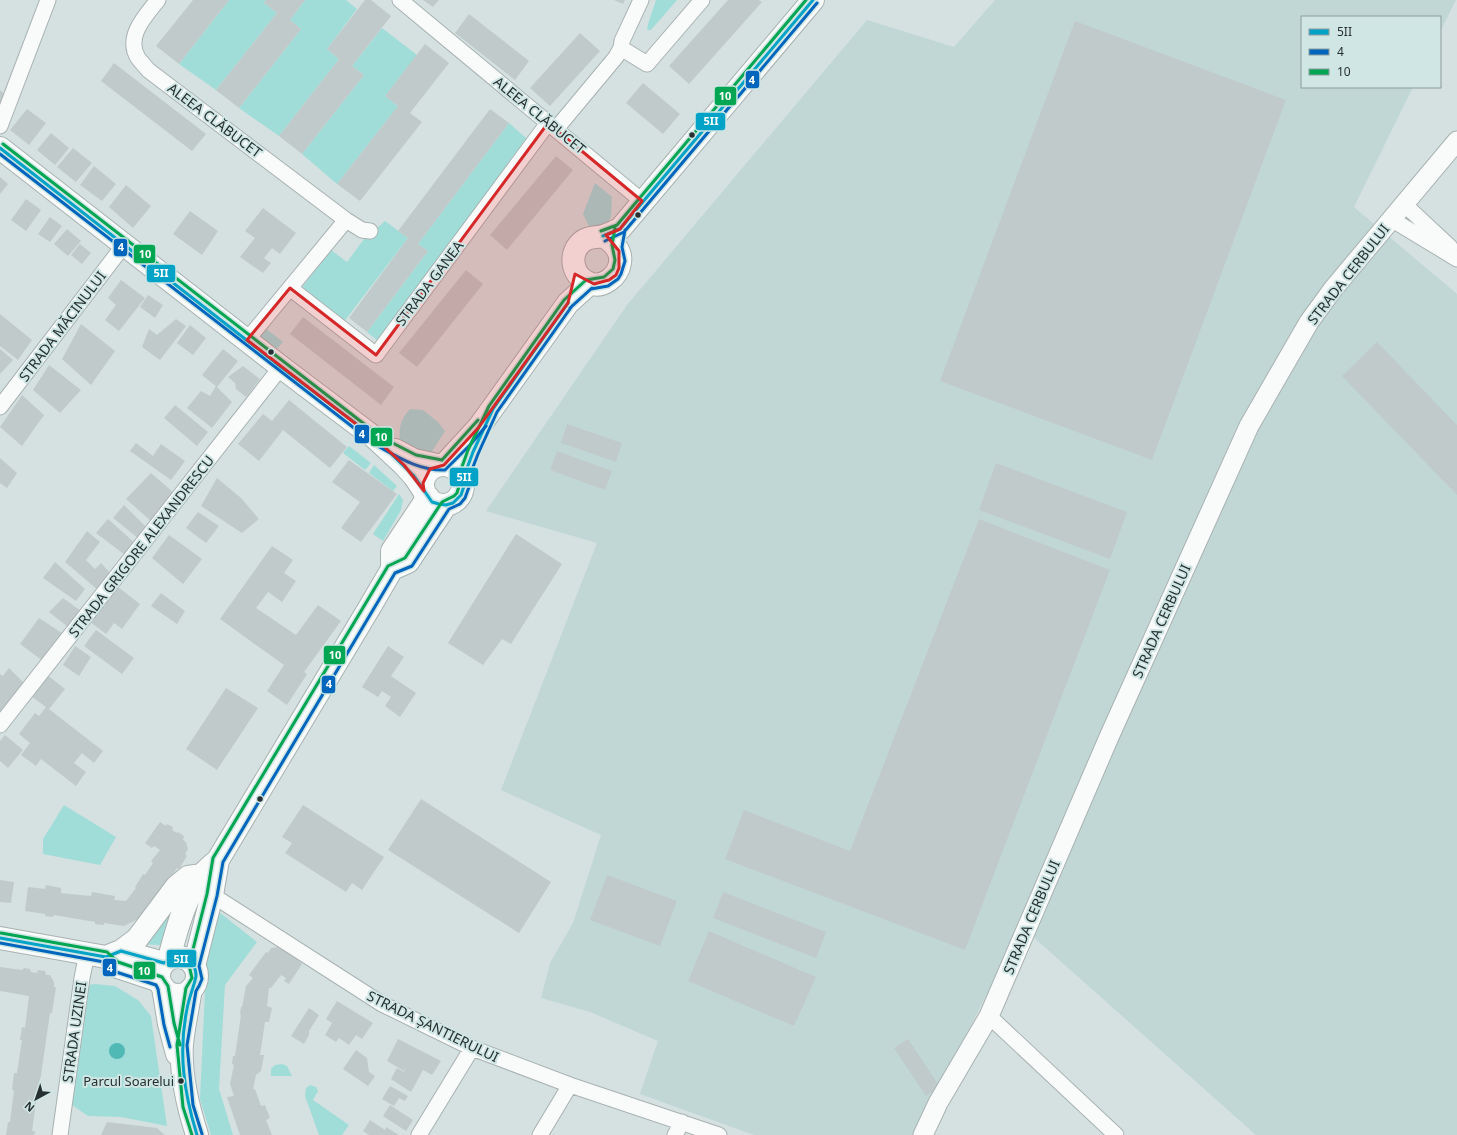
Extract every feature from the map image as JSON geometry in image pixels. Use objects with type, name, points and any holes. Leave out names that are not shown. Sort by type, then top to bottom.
[{"type":"main road","points":[[613,238],[642,201],[813,0]]},
{"type":"main road","points":[[0,148],[378,441],[404,465],[433,498],[456,500],[461,495],[464,486],[463,479],[456,469],[450,466],[423,463],[378,441]]},
{"type":"main road","points":[[592,237],[613,238],[620,260],[616,275],[602,283],[583,278],[573,258],[578,245],[584,240],[592,237]]},
{"type":"main road","points":[[433,498],[423,483],[430,469],[440,465],[467,441],[493,409],[568,303],[583,278]]},
{"type":"main road","points":[[463,479],[473,452],[493,409]]},
{"type":"main road","points":[[184,1080],[169,1024],[164,972],[181,917],[392,569],[392,551],[433,498]]},
{"type":"main road","points":[[197,1135],[188,1106],[184,1080],[182,1045],[185,1021],[192,989],[197,978],[194,966],[212,895],[210,868]]},
{"type":"main road","points":[[105,954],[136,939],[176,886],[188,877],[210,868]]},
{"type":"main road","points":[[0,938],[105,954],[164,972]]},
{"type":"main road","points":[[164,972],[183,958],[194,966]]},
{"type":"main road","points":[[164,972],[169,992],[177,994],[185,993],[192,989]]},
{"type":"street","points":[[0,126],[48,0]]},
{"type":"street","name":"ALEEA CLĂBUCET","points":[[158,0],[140,24],[136,33],[134,46],[138,58],[148,70],[346,220],[362,230],[370,231]]},
{"type":"street","name":"ALEEA CLĂBUCET","points":[[400,0],[642,201]]},
{"type":"street","name":"STRADA GANEA","points":[[290,288],[376,355],[552,126],[604,72],[621,48],[622,42],[641,0]]},
{"type":"street","points":[[621,48],[647,64],[702,0]]},
{"type":"street","name":"STRADA CERBULUI","points":[[923,1135],[938,1103],[989,1016],[1112,730],[1248,426],[1309,322],[1333,289],[1457,141]]},
{"type":"street","points":[[1404,204],[1457,253]]},
{"type":"street","points":[[247,340],[346,220]]},
{"type":"street","points":[[1391,220],[1457,258]]},
{"type":"street","name":"STRADA MĂCINULUI","points":[[0,407],[124,245]]},
{"type":"street","name":"STRADA GRIGORE ALEXANDRESCU","points":[[0,725],[281,367]]},
{"type":"street","name":"STRADA ȘANTIERULUI","points":[[212,895],[382,1004],[472,1048],[570,1085],[679,1129],[719,1135]]},
{"type":"street","name":"STRADA UZINEI","points":[[60,1135],[82,978],[105,954]]},
{"type":"street","points":[[989,1016],[1116,1135]]},
{"type":"street","points":[[419,1135],[472,1048]]},
{"type":"street","points":[[540,1135],[570,1085]]},
{"type":"highlighted area","points":[[548,123],[642,201],[620,229],[606,235],[619,251],[619,268],[616,275],[609,280],[594,284],[575,274],[568,303],[479,427],[444,465],[430,469],[423,483],[424,491],[404,465],[378,441],[247,340],[290,288],[376,355]]},
{"type":"shaded area","points":[[229,0],[266,0],[264,3],[277,13],[216,90],[179,64]]},
{"type":"shaded area","points":[[305,0],[346,0],[357,9],[327,49],[339,59],[279,136],[239,108],[301,29],[290,20]]},
{"type":"shaded area","points":[[656,0],[677,0],[651,30],[647,30],[648,24]]},
{"type":"shaded area","points":[[995,0],[1456,0],[1441,30],[1441,16],[1301,16],[1301,88],[1413,88],[1354,207],[1457,294],[1457,1135],[1256,1135],[1021,926],[916,1135],[754,1135],[640,1094],[658,1041],[590,1012],[541,998],[550,963],[573,923],[601,835],[501,790],[597,543],[486,511],[627,305],[867,20],[954,47]]},
{"type":"shaded area","points":[[382,28],[417,55],[385,96],[398,106],[337,184],[302,154],[364,75],[352,66]]},
{"type":"shaded area","points":[[509,123],[533,144],[383,345],[367,332],[428,251],[418,244]]},
{"type":"shaded area","points":[[595,183],[612,197],[611,217],[601,232],[589,226],[583,214]]},
{"type":"shaded area","points":[[385,221],[408,238],[340,327],[297,294],[331,250],[347,262],[370,231],[376,229]]},
{"type":"shaded area","points":[[265,328],[283,342],[273,353],[262,342],[261,335]]},
{"type":"shaded area","points":[[410,409],[423,410],[438,422],[445,431],[429,456],[400,444],[400,425]]},
{"type":"shaded area","points":[[349,446],[371,463],[365,470],[343,453]]},
{"type":"shaded area","points":[[374,465],[397,486],[393,491],[369,473]]},
{"type":"shaded area","points":[[399,494],[403,500],[401,510],[383,541],[373,534]]},
{"type":"shaded area","points":[[64,805],[116,837],[100,865],[43,854],[43,839]]},
{"type":"shaded area","points":[[180,894],[160,945],[137,944]]},
{"type":"shaded area","points":[[219,912],[257,942],[225,985],[219,1089],[233,1135],[211,1135],[200,1099],[207,947]]},
{"type":"shaded area","points":[[95,984],[115,986],[138,1000],[151,1016],[167,1126],[121,1117],[88,1116],[69,1103],[88,985]]},
{"type":"shaded area","points":[[117,1043],[124,1048],[125,1051],[120,1058],[117,1059],[110,1054],[109,1051],[114,1044]]},
{"type":"shaded area","points":[[282,1064],[287,1066],[292,1076],[271,1076],[271,1069],[275,1065]]},
{"type":"shaded area","points":[[310,1085],[316,1087],[318,1091],[313,1100],[349,1125],[342,1135],[319,1135],[305,1096],[306,1088]]},
{"type":"building","points":[[193,0],[229,0],[179,64],[156,46]]},
{"type":"building","points":[[266,0],[305,0],[290,20],[301,29],[239,108],[216,90],[277,13],[264,3]]},
{"type":"building","points":[[365,0],[371,0],[391,16],[352,66],[364,75],[302,154],[279,136],[339,59],[327,49]]},
{"type":"building","points":[[423,0],[439,0],[433,7]]},
{"type":"building","points":[[614,0],[625,0],[623,4]]},
{"type":"building","points":[[728,0],[759,0],[762,2],[689,84],[669,66]]},
{"type":"building","points":[[469,14],[529,61],[515,80],[455,33]]},
{"type":"building","points":[[1075,21],[1286,100],[1152,460],[940,381]]},
{"type":"building","points":[[580,33],[600,51],[550,106],[530,88]]},
{"type":"building","points":[[425,44],[449,63],[410,113],[422,122],[360,201],[337,184],[398,106],[385,96]]},
{"type":"building","points":[[114,63],[206,134],[192,151],[101,81]]},
{"type":"building","points":[[643,83],[680,114],[663,134],[626,103]]},
{"type":"building","points":[[0,90],[8,97],[0,107]]},
{"type":"building","points":[[27,109],[46,123],[29,145],[10,130]]},
{"type":"building","points":[[490,109],[509,123],[418,244],[428,251],[367,332],[349,318],[408,238],[398,231]]},
{"type":"building","points":[[51,133],[69,148],[55,165],[37,150]]},
{"type":"building","points":[[73,148],[92,163],[76,182],[57,167]]},
{"type":"building","points":[[556,156],[573,170],[507,250],[490,235]]},
{"type":"building","points":[[94,166],[116,184],[102,201],[80,185]]},
{"type":"building","points":[[0,177],[8,184],[0,194]]},
{"type":"building","points":[[126,185],[151,206],[133,228],[109,207]]},
{"type":"building","points":[[26,199],[41,210],[26,231],[11,220]]},
{"type":"building","points":[[263,208],[296,233],[280,254],[272,248],[264,258],[271,263],[263,273],[240,257],[255,238],[245,231]]},
{"type":"building","points":[[190,211],[218,231],[202,255],[173,234]]},
{"type":"building","points":[[50,217],[62,226],[50,242],[38,234]]},
{"type":"building","points":[[67,229],[81,241],[68,256],[54,244]]},
{"type":"building","points":[[80,244],[91,253],[82,264],[71,255]]},
{"type":"building","points":[[466,270],[483,284],[417,367],[399,353]]},
{"type":"building","points":[[121,280],[145,298],[119,331],[105,320],[116,305],[108,298]]},
{"type":"building","points":[[148,295],[163,305],[155,318],[140,307]]},
{"type":"building","points":[[0,314],[32,340],[18,360],[0,346]]},
{"type":"building","points":[[303,317],[394,387],[381,405],[290,334]]},
{"type":"building","points":[[176,319],[186,326],[160,360],[142,347],[149,329],[157,335]]},
{"type":"building","points":[[81,324],[115,351],[91,385],[62,359]]},
{"type":"building","points":[[190,325],[206,338],[193,355],[177,343]]},
{"type":"building","points":[[1377,342],[1457,425],[1457,495],[1342,376]]},
{"type":"building","points":[[0,349],[13,360],[0,374]]},
{"type":"building","points":[[223,349],[238,361],[217,387],[202,375]]},
{"type":"building","points":[[49,365],[81,390],[60,413],[33,390]]},
{"type":"building","points":[[243,366],[260,379],[246,397],[236,389],[235,383],[228,377]]},
{"type":"building","points":[[216,386],[232,402],[212,428],[187,408],[201,391],[210,396]]},
{"type":"building","points":[[22,395],[44,415],[22,446],[0,427]]},
{"type":"building","points":[[289,400],[347,447],[330,468],[283,430],[259,461],[238,444],[263,414],[272,421]]},
{"type":"building","points":[[175,405],[208,432],[197,446],[164,418]]},
{"type":"building","points":[[567,424],[622,443],[616,462],[561,443]]},
{"type":"building","points":[[136,443],[153,456],[161,444],[185,461],[171,480],[130,451]]},
{"type":"building","points":[[557,451],[612,471],[605,490],[550,470]]},
{"type":"building","points":[[0,458],[17,473],[7,488],[0,483]]},
{"type":"building","points":[[349,460],[397,494],[361,542],[341,528],[360,502],[332,482]]},
{"type":"building","points":[[996,463],[1127,512],[1110,559],[979,510]]},
{"type":"building","points":[[151,473],[173,492],[151,521],[126,499]]},
{"type":"building","points":[[217,478],[241,498],[259,519],[242,533],[201,506]]},
{"type":"building","points":[[124,505],[147,528],[138,538],[113,518]]},
{"type":"building","points":[[198,512],[219,526],[206,543],[186,528]]},
{"type":"building","points":[[108,519],[135,543],[125,555],[96,533]]},
{"type":"building","points":[[979,519],[1110,570],[965,950],[725,859],[744,810],[850,851]]},
{"type":"building","points":[[87,531],[100,542],[86,560],[95,569],[101,563],[111,574],[99,591],[65,562]]},
{"type":"building","points":[[516,534],[562,564],[511,644],[502,639],[483,665],[448,643]]},
{"type":"building","points":[[169,535],[202,559],[183,584],[152,558]]},
{"type":"building","points":[[272,546],[293,560],[284,573],[296,581],[282,602],[268,592],[256,608],[296,635],[318,605],[341,621],[304,672],[307,674],[287,705],[267,691],[284,665],[220,619]]},
{"type":"building","points":[[55,562],[85,589],[76,601],[43,578]]},
{"type":"building","points":[[118,587],[140,604],[122,629],[114,623],[106,634],[89,621]]},
{"type":"building","points":[[161,593],[185,611],[177,624],[151,606]]},
{"type":"building","points":[[63,598],[81,611],[68,627],[49,612]]},
{"type":"building","points":[[39,618],[68,637],[43,661],[20,644]]},
{"type":"building","points":[[96,630],[134,658],[122,674],[84,646]]},
{"type":"building","points":[[75,646],[91,657],[79,676],[63,665]]},
{"type":"building","points":[[388,646],[404,657],[391,676],[416,693],[400,717],[385,706],[391,697],[382,691],[378,697],[362,687]]},
{"type":"building","points":[[9,668],[24,683],[0,713],[0,674],[3,676]]},
{"type":"building","points":[[47,675],[65,689],[49,709],[103,751],[94,763],[82,753],[74,763],[86,772],[76,786],[41,759],[36,766],[21,755],[30,743],[19,734],[35,713],[39,716],[46,707],[31,696]]},
{"type":"building","points":[[226,688],[258,708],[217,770],[186,749]]},
{"type":"building","points":[[5,735],[23,750],[8,768],[0,761],[0,741]]},
{"type":"building","points":[[421,799],[551,882],[519,933],[388,850]]},
{"type":"building","points":[[303,805],[384,857],[362,890],[352,883],[346,892],[285,853],[292,843],[282,837]]},
{"type":"building","points":[[160,822],[166,826],[167,824],[173,827],[172,830],[184,836],[183,840],[186,842],[188,849],[185,854],[187,856],[179,869],[177,868],[146,915],[124,926],[104,923],[104,925],[95,924],[95,922],[54,915],[53,917],[45,916],[45,914],[25,911],[28,887],[45,889],[46,885],[61,888],[61,893],[91,896],[92,892],[115,896],[114,900],[126,901],[136,888],[135,887],[143,874],[145,875],[153,863],[151,861],[160,850],[154,846],[152,848],[145,843]]},
{"type":"building","points":[[607,875],[677,901],[660,946],[590,920]]},
{"type":"building","points":[[0,880],[14,882],[11,903],[0,902]]},
{"type":"building","points":[[723,892],[826,932],[816,958],[713,918]]},
{"type":"building","points":[[709,931],[816,977],[794,1026],[688,981]]},
{"type":"building","points":[[278,947],[281,949],[283,947],[297,956],[296,958],[302,964],[289,984],[284,981],[286,978],[281,975],[271,988],[269,988],[267,1006],[272,1008],[269,1022],[265,1022],[260,1055],[264,1055],[261,1071],[256,1075],[253,1089],[255,1089],[261,1106],[265,1105],[270,1118],[266,1120],[272,1135],[240,1135],[227,1097],[234,1096],[230,1084],[234,1065],[232,1064],[233,1056],[235,1056],[241,1007],[246,986],[253,978],[249,975],[266,952],[268,953],[271,948]]},
{"type":"building","points":[[0,967],[22,970],[24,968],[30,969],[31,972],[37,973],[38,970],[45,971],[46,975],[50,975],[54,982],[54,987],[56,987],[52,1013],[50,1013],[40,1082],[42,1082],[41,1088],[38,1088],[32,1131],[35,1131],[34,1135],[6,1135],[8,1122],[10,1122],[14,1090],[12,1090],[14,1073],[17,1073],[22,1040],[20,1040],[22,1027],[25,1028],[29,996],[0,991]]},
{"type":"building","points":[[337,1001],[373,1023],[362,1039],[356,1035],[349,1045],[339,1038],[336,1042],[325,1035],[332,1023],[326,1019]]},
{"type":"building","points":[[309,1008],[319,1015],[309,1031],[309,1035],[304,1044],[291,1036]]},
{"type":"building","points":[[398,1039],[441,1061],[432,1075],[423,1070],[411,1092],[391,1079],[397,1068],[404,1072],[408,1064],[404,1071],[387,1061]]},
{"type":"building","points":[[908,1039],[940,1087],[926,1096],[894,1048]]},
{"type":"building","points":[[356,1050],[367,1058],[369,1072],[375,1076],[368,1086],[343,1069]]},
{"type":"building","points":[[390,1086],[408,1096],[405,1101],[399,1098],[394,1106],[382,1099]]},
{"type":"building","points":[[390,1105],[413,1120],[406,1131],[383,1116]]},
{"type":"building","points":[[370,1120],[385,1130],[386,1127],[399,1135],[369,1135],[363,1131]]},
{"type":"building","points":[[107,1122],[157,1128],[165,1135],[101,1135]]},
{"type":"transit line","name":"10","points":[[601,231],[617,225],[806,0]]},
{"type":"transit line","name":"5II","points":[[603,236],[620,229],[813,0]]},
{"type":"transit line","name":"4","points":[[605,241],[624,232],[817,3]]},
{"type":"transit line","name":"10","points":[[3,144],[381,437],[416,455],[442,460],[478,420]]},
{"type":"transit line","name":"5II","points":[[0,148],[281,367],[375,438],[414,476],[432,502],[439,504],[446,505],[453,503],[461,495],[464,486],[463,479],[473,452],[493,409],[568,303]]},
{"type":"transit line","name":"4","points":[[0,154],[376,445],[418,466],[435,470],[445,470],[471,444],[486,426]]},
{"type":"transit line","name":"10","points":[[564,300],[586,280],[604,277],[613,269],[615,260],[612,245],[615,228]]},
{"type":"transit line","name":"4","points":[[570,308],[591,289],[608,286],[618,279],[625,261],[622,247],[625,230]]},
{"type":"transit line","name":"10","points":[[192,1135],[183,1107],[177,1045],[186,988],[192,978],[189,965],[207,894],[213,858],[388,566],[405,558],[442,502],[457,493],[459,486],[458,478],[468,450],[489,406],[564,300],[586,280]]},
{"type":"transit line","name":"4","points":[[202,1134],[193,1105],[187,1045],[196,991],[202,979],[199,966],[217,896],[223,862],[395,573],[412,566],[449,509],[460,504],[465,498],[469,487],[468,480],[497,412],[572,306],[592,288]]},
{"type":"transit line","name":"10","points":[[1,933],[107,952],[118,962],[162,977],[168,986],[174,1023],[180,1045]]},
{"type":"transit line","name":"5II","points":[[0,938],[106,957],[121,951],[164,963],[169,960],[180,958],[185,959],[193,965],[196,976],[184,1025],[183,1057],[186,1088],[192,1119],[197,1135]]},
{"type":"transit line","name":"4","points":[[0,943],[104,962],[113,971],[156,985],[170,1047]]},
{"type":"place","name":"Parcul Soarelui","points":[[181,1081]]}]
